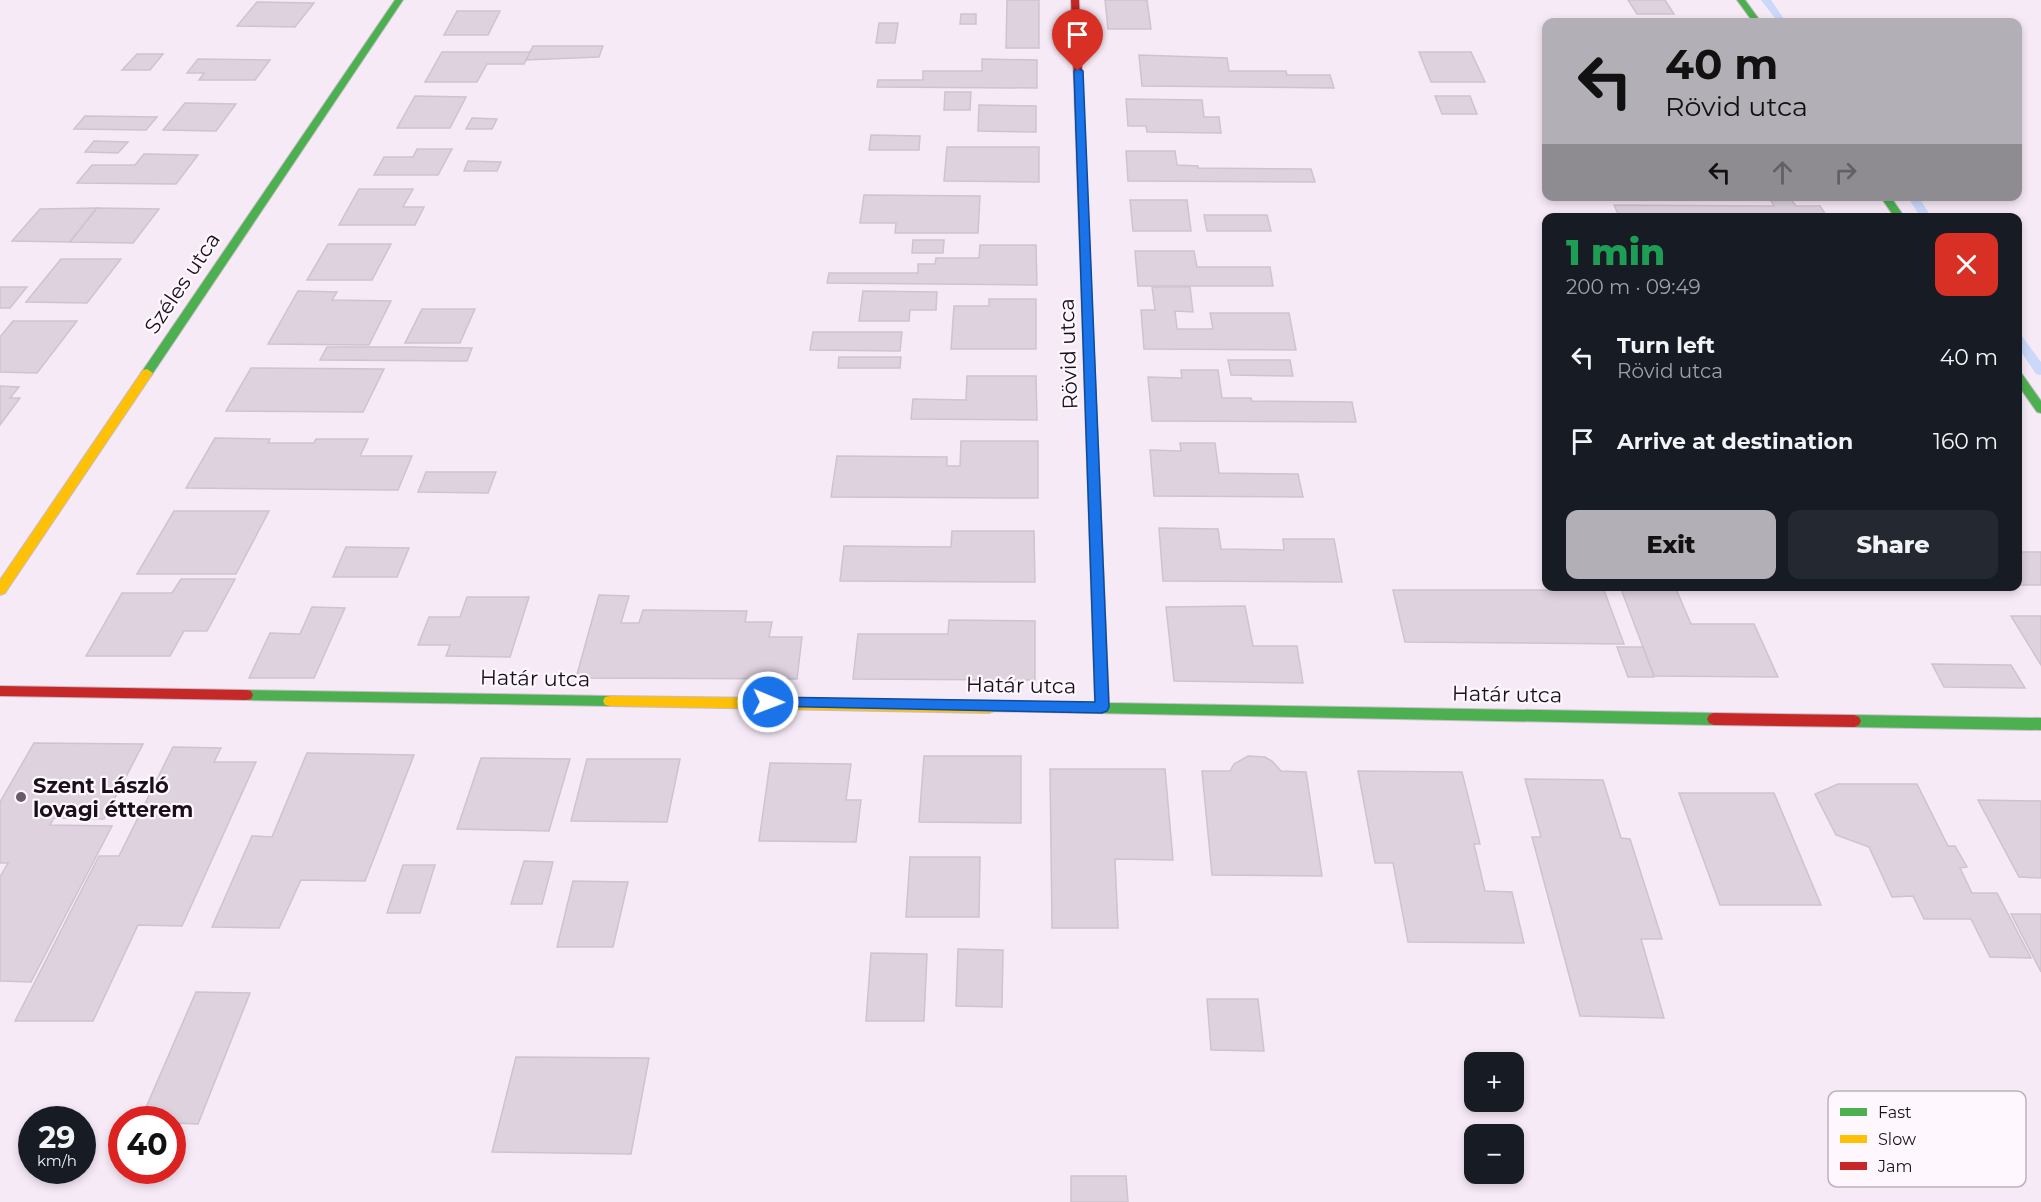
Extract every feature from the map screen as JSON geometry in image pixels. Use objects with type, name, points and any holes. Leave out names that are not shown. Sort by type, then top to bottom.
[{"type":"street","name":"Széles utca","points":[[0,590],[399,0]]},
{"type":"street","name":"Rövid utca","points":[[1075,0],[1102,707]]},
{"type":"street","points":[[1741,0],[1754,18]]},
{"type":"street","points":[[2022,383],[2041,409]]},
{"type":"street","name":"Határ utca","points":[[0,691],[1102,707],[2041,724]]},
{"type":"building","points":[[1007,0],[1039,0],[1039,48],[1006,48]]},
{"type":"building","points":[[1105,0],[1147,0],[1151,29],[1108,29]]},
{"type":"building","points":[[1628,0],[1665,0],[1674,14],[1637,14]]},
{"type":"building","points":[[257,2],[314,3],[295,27],[237,26]]},
{"type":"building","points":[[457,11],[500,11],[488,35],[444,35]]},
{"type":"building","points":[[961,14],[976,14],[976,24],[960,24]]},
{"type":"building","points":[[879,23],[898,23],[895,43],[876,43]]},
{"type":"building","points":[[533,46],[603,46],[599,57],[526,60]]},
{"type":"building","points":[[442,52],[530,52],[524,64],[487,64],[477,82],[425,82]]},
{"type":"building","points":[[1419,52],[1471,52],[1485,82],[1431,82]]},
{"type":"building","points":[[137,54],[163,54],[150,70],[122,70]]},
{"type":"building","points":[[1139,55],[1227,58],[1229,71],[1286,71],[1287,75],[1330,75],[1334,88],[1142,86]]},
{"type":"building","points":[[198,59],[270,60],[255,80],[199,80],[204,73],[187,73]]},
{"type":"building","points":[[982,59],[1037,60],[1037,88],[877,87],[878,80],[923,80],[923,71],[982,71]]},
{"type":"building","points":[[945,92],[971,92],[970,110],[944,110]]},
{"type":"building","points":[[415,96],[466,97],[450,128],[397,128]]},
{"type":"building","points":[[1435,96],[1470,96],[1477,114],[1442,114]]},
{"type":"building","points":[[1126,99],[1202,100],[1204,117],[1219,117],[1221,133],[1147,132],[1146,126],[1128,126]]},
{"type":"building","points":[[185,103],[236,104],[216,131],[163,130]]},
{"type":"building","points":[[979,105],[1036,106],[1036,132],[978,131]]},
{"type":"building","points":[[85,116],[157,117],[146,130],[74,129]]},
{"type":"building","points":[[472,118],[497,119],[492,129],[466,129]]},
{"type":"building","points":[[871,135],[920,136],[919,150],[869,150]]},
{"type":"building","points":[[94,141],[128,142],[118,153],[85,152]]},
{"type":"building","points":[[947,147],[1039,147],[1039,182],[944,181]]},
{"type":"building","points":[[417,149],[452,149],[438,175],[374,175],[384,157],[413,157]]},
{"type":"building","points":[[1126,151],[1175,151],[1177,165],[1198,166],[1198,168],[1311,169],[1315,182],[1128,181]]},
{"type":"building","points":[[144,154],[198,155],[176,184],[77,183],[92,165],[135,165]]},
{"type":"building","points":[[468,161],[501,162],[497,171],[464,171]]},
{"type":"building","points":[[359,189],[413,189],[403,207],[424,207],[415,225],[339,225]]},
{"type":"building","points":[[864,195],[980,196],[978,233],[895,233],[896,223],[860,223]]},
{"type":"building","points":[[1130,200],[1187,200],[1191,231],[1133,231]]},
{"type":"building","points":[[1771,201],[1792,201],[1796,206],[1820,206],[1825,213],[1618,213],[1614,205],[1774,206]]},
{"type":"building","points":[[97,208],[70,242],[12,241],[40,209]]},
{"type":"building","points":[[97,208],[159,209],[133,243],[70,242]]},
{"type":"building","points":[[1204,215],[1267,215],[1271,231],[1207,231]]},
{"type":"building","points":[[913,240],[944,240],[943,253],[912,253]]},
{"type":"building","points":[[328,244],[391,244],[372,280],[307,280]]},
{"type":"building","points":[[980,245],[1036,245],[1037,285],[827,283],[829,273],[918,273],[918,264],[935,264],[936,258],[979,258]]},
{"type":"building","points":[[1135,251],[1194,251],[1197,267],[1270,267],[1273,286],[1138,286]]},
{"type":"building","points":[[61,259],[121,259],[87,303],[26,302]]},
{"type":"building","points":[[0,287],[27,287],[10,308],[0,308]]},
{"type":"building","points":[[1152,287],[1190,287],[1193,312],[1175,311],[1177,329],[1213,329],[1210,313],[1289,313],[1296,350],[1144,349],[1141,310],[1155,310]]},
{"type":"building","points":[[298,291],[337,292],[332,300],[391,301],[369,345],[268,344]]},
{"type":"building","points":[[863,291],[937,292],[936,310],[910,310],[909,321],[859,321]]},
{"type":"building","points":[[989,299],[1036,299],[1036,349],[951,349],[954,306],[989,306]]},
{"type":"building","points":[[422,309],[475,309],[460,343],[405,343]]},
{"type":"building","points":[[13,321],[77,321],[37,373],[0,372],[0,337]]},
{"type":"building","points":[[813,332],[902,332],[900,351],[810,350]]},
{"type":"building","points":[[327,347],[472,348],[467,361],[320,360]]},
{"type":"building","points":[[839,357],[901,357],[900,368],[838,368]]},
{"type":"building","points":[[1228,360],[1290,360],[1293,376],[1231,375]]},
{"type":"building","points":[[251,368],[384,369],[363,412],[226,411]]},
{"type":"building","points":[[1181,370],[1218,370],[1222,398],[1251,398],[1252,401],[1352,402],[1356,422],[1152,421],[1148,377],[1182,378]]},
{"type":"building","points":[[967,376],[1036,376],[1037,420],[911,419],[913,399],[966,400]]},
{"type":"building","points":[[0,386],[19,387],[10,398],[20,398],[0,425]]},
{"type":"building","points":[[215,438],[270,439],[268,443],[314,443],[316,439],[368,439],[360,456],[412,456],[398,490],[186,488]]},
{"type":"building","points":[[961,441],[1038,441],[1038,498],[831,497],[837,456],[947,457],[947,466],[960,466]]},
{"type":"building","points":[[1180,443],[1215,443],[1219,473],[1298,474],[1303,497],[1154,496],[1150,450],[1181,451]]},
{"type":"building","points":[[426,472],[496,472],[488,493],[418,492]]},
{"type":"building","points":[[174,511],[269,511],[236,574],[137,574]]},
{"type":"building","points":[[1159,528],[1218,529],[1221,549],[1284,550],[1283,539],[1334,539],[1342,582],[1163,581]]},
{"type":"building","points":[[952,531],[1034,531],[1035,582],[840,581],[844,546],[951,547]]},
{"type":"building","points":[[346,547],[409,548],[397,577],[333,577]]},
{"type":"building","points":[[2022,552],[2041,552],[2041,585],[2022,585]]},
{"type":"building","points":[[181,579],[235,579],[207,631],[184,631],[170,656],[86,656],[122,593],[172,593]]},
{"type":"building","points":[[1393,590],[1604,591],[1624,644],[1405,642]]},
{"type":"building","points":[[1622,591],[1677,591],[1691,624],[1754,624],[1778,677],[1654,676]]},
{"type":"building","points":[[599,595],[629,596],[621,623],[639,623],[643,610],[747,611],[745,622],[772,622],[769,637],[802,637],[797,679],[576,678]]},
{"type":"building","points":[[467,597],[529,597],[510,657],[446,656],[450,645],[418,645],[429,617],[460,617]]},
{"type":"building","points":[[1245,606],[1253,646],[1297,646],[1303,683],[1174,681],[1166,607]]},
{"type":"building","points":[[312,607],[345,608],[314,678],[249,678],[270,633],[300,634]]},
{"type":"building","points":[[2011,616],[2041,616],[2041,665]]},
{"type":"building","points":[[949,620],[1035,621],[1035,680],[853,679],[858,634],[948,634]]},
{"type":"building","points":[[1617,647],[1643,647],[1654,677],[1628,677]]},
{"type":"building","points":[[1932,664],[2011,665],[2025,688],[1944,687]]},
{"type":"building","points":[[34,743],[143,744],[104,819],[54,818],[50,825],[112,826],[31,982],[0,981],[0,877],[8,863],[0,863],[0,802]]},
{"type":"building","points":[[173,747],[221,748],[214,762],[256,762],[182,926],[138,925],[93,1021],[15,1021],[99,856],[119,856]]},
{"type":"building","points":[[307,753],[414,755],[365,881],[301,880],[279,928],[212,927],[252,836],[272,837]]},
{"type":"building","points":[[924,756],[1021,756],[1021,823],[919,822]]},
{"type":"building","points":[[1248,756],[1265,757],[1281,771],[1306,772],[1322,876],[1212,875],[1202,771],[1230,771],[1234,764]]},
{"type":"building","points":[[481,758],[570,759],[549,831],[457,829]]},
{"type":"building","points":[[587,759],[680,759],[667,822],[571,821]]},
{"type":"building","points":[[770,763],[851,764],[846,800],[861,800],[856,842],[759,841]]},
{"type":"building","points":[[1050,769],[1165,769],[1173,860],[1115,859],[1118,928],[1052,928]]},
{"type":"building","points":[[1358,771],[1462,772],[1480,844],[1474,844],[1485,891],[1512,892],[1524,943],[1408,942],[1393,863],[1375,863]]},
{"type":"building","points":[[1525,779],[1603,780],[1621,838],[1630,839],[1662,939],[1641,939],[1664,1018],[1580,1016],[1532,837],[1541,837]]},
{"type":"building","points":[[1838,784],[1917,784],[1948,846],[1955,846],[1967,867],[1960,868],[1972,893],[1997,893],[2031,958],[1990,957],[1971,919],[1924,919],[1913,896],[1892,897],[1869,847],[1836,835],[1815,794]]},
{"type":"building","points":[[1679,793],[1774,793],[1821,905],[1720,905]]},
{"type":"building","points":[[1978,800],[2041,801],[2041,878],[2019,877]]},
{"type":"building","points":[[910,857],[980,857],[979,917],[906,917]]},
{"type":"building","points":[[524,861],[553,862],[542,904],[511,904]]},
{"type":"building","points":[[403,865],[435,865],[420,913],[387,913]]},
{"type":"building","points":[[573,881],[628,882],[613,947],[557,947]]},
{"type":"building","points":[[2011,914],[2041,914],[2041,972]]},
{"type":"building","points":[[958,949],[1003,950],[1002,1007],[956,1006]]},
{"type":"building","points":[[871,953],[927,954],[924,1021],[866,1021]]},
{"type":"building","points":[[196,992],[250,993],[198,1124],[186,1124],[186,1106],[147,1106]]},
{"type":"building","points":[[1207,999],[1258,999],[1264,1051],[1211,1050]]},
{"type":"building","points":[[516,1057],[649,1058],[631,1154],[492,1152]]},
{"type":"building","points":[[1071,1176],[1126,1176],[1128,1202],[1071,1202]]},
{"type":"waterway","points":[[1766,0],[1779,18]]},
{"type":"waterway","points":[[1915,201],[1924,213]]},
{"type":"waterway","points":[[2022,345],[2041,371]]},
{"type":"traffic: fast","points":[[147,373],[399,0]]},
{"type":"traffic: fast","points":[[1741,0],[1754,18]]},
{"type":"traffic: fast","points":[[1888,201],[1897,213]]},
{"type":"traffic: fast","points":[[1086,283],[1102,707]]},
{"type":"traffic: fast","points":[[2022,383],[2041,409]]},
{"type":"traffic: fast","points":[[246,695],[610,701]]},
{"type":"traffic: fast","points":[[989,707],[1714,719]]},
{"type":"traffic: fast","points":[[1854,721],[2041,724]]},
{"type":"traffic: slow","points":[[0,590],[147,373]]},
{"type":"traffic: slow","points":[[610,701],[989,707]]},
{"type":"traffic: jam","points":[[1075,0],[1086,283]]},
{"type":"traffic: jam","points":[[0,691],[246,695]]},
{"type":"traffic: jam","points":[[1714,719],[1854,721]]},
{"type":"place","name":"Szent László lovagi étterem","points":[[21,797]]},
{"type":"route","points":[[768,702],[1102,707],[1078,71]]}]
